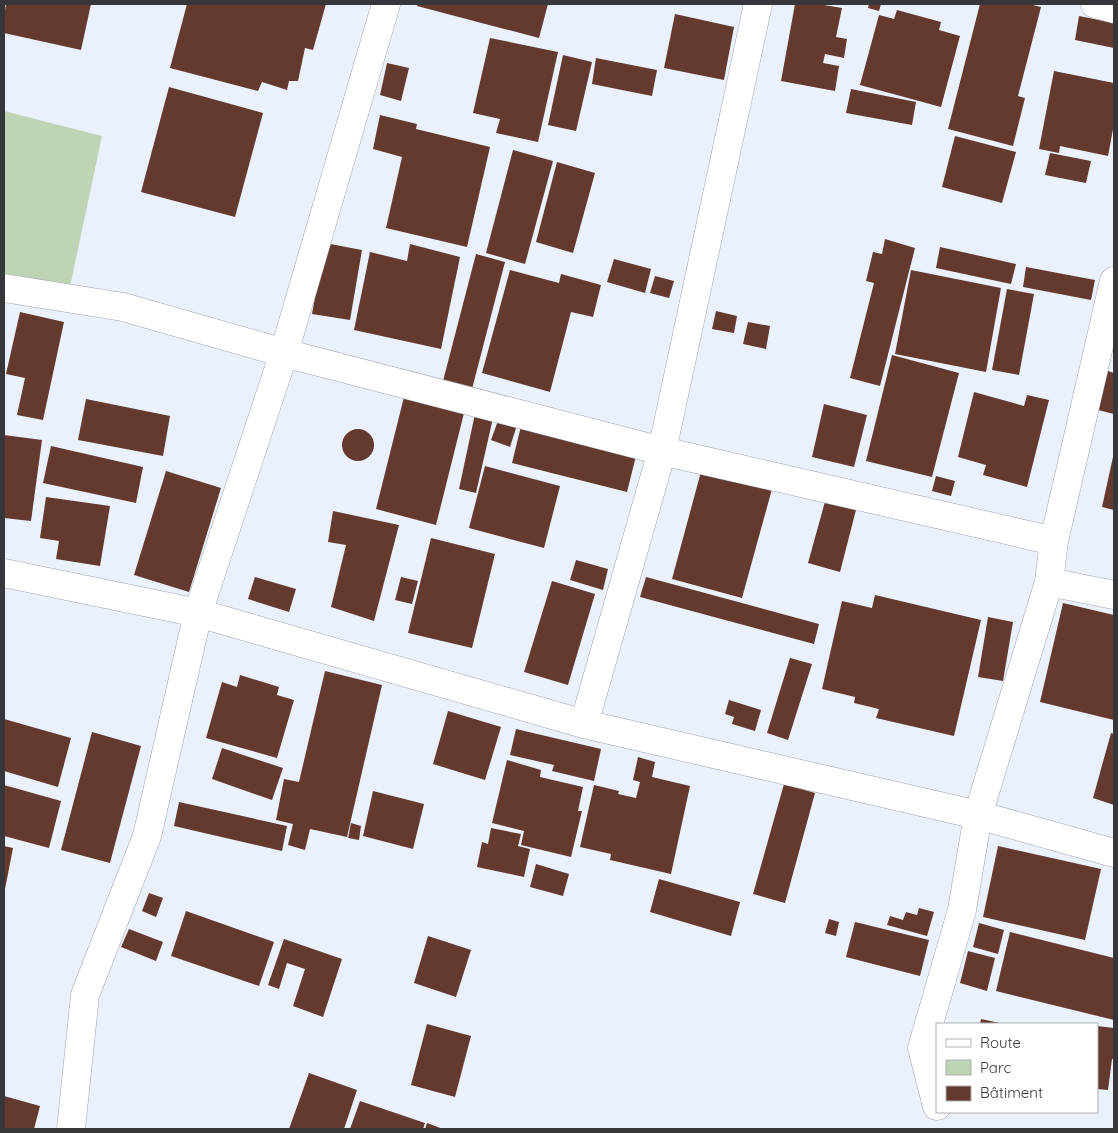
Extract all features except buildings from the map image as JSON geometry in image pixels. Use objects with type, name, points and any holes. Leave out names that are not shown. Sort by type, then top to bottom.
[{"type":"street","points":[[71,1129],[84,995],[148,836],[198,613],[284,353],[386,4]]},
{"type":"street","points":[[584,724],[662,451],[758,4]]},
{"type":"street","points":[[1095,4],[1114,9]]},
{"type":"street","points":[[936,1102],[922,1048],[962,910],[978,815],[1049,582],[1054,541],[1114,281]]},
{"type":"street","points":[[4,288],[123,307],[284,353],[662,451],[1054,541]]},
{"type":"street","points":[[4,573],[198,613],[584,724],[978,815],[1114,853]]},
{"type":"street","points":[[1049,582],[1114,595]]},
{"type":"street","points":[[930,1129],[938,1113]]},
{"type":"green space","points":[[4,111],[102,136],[68,296],[4,286]]}]
